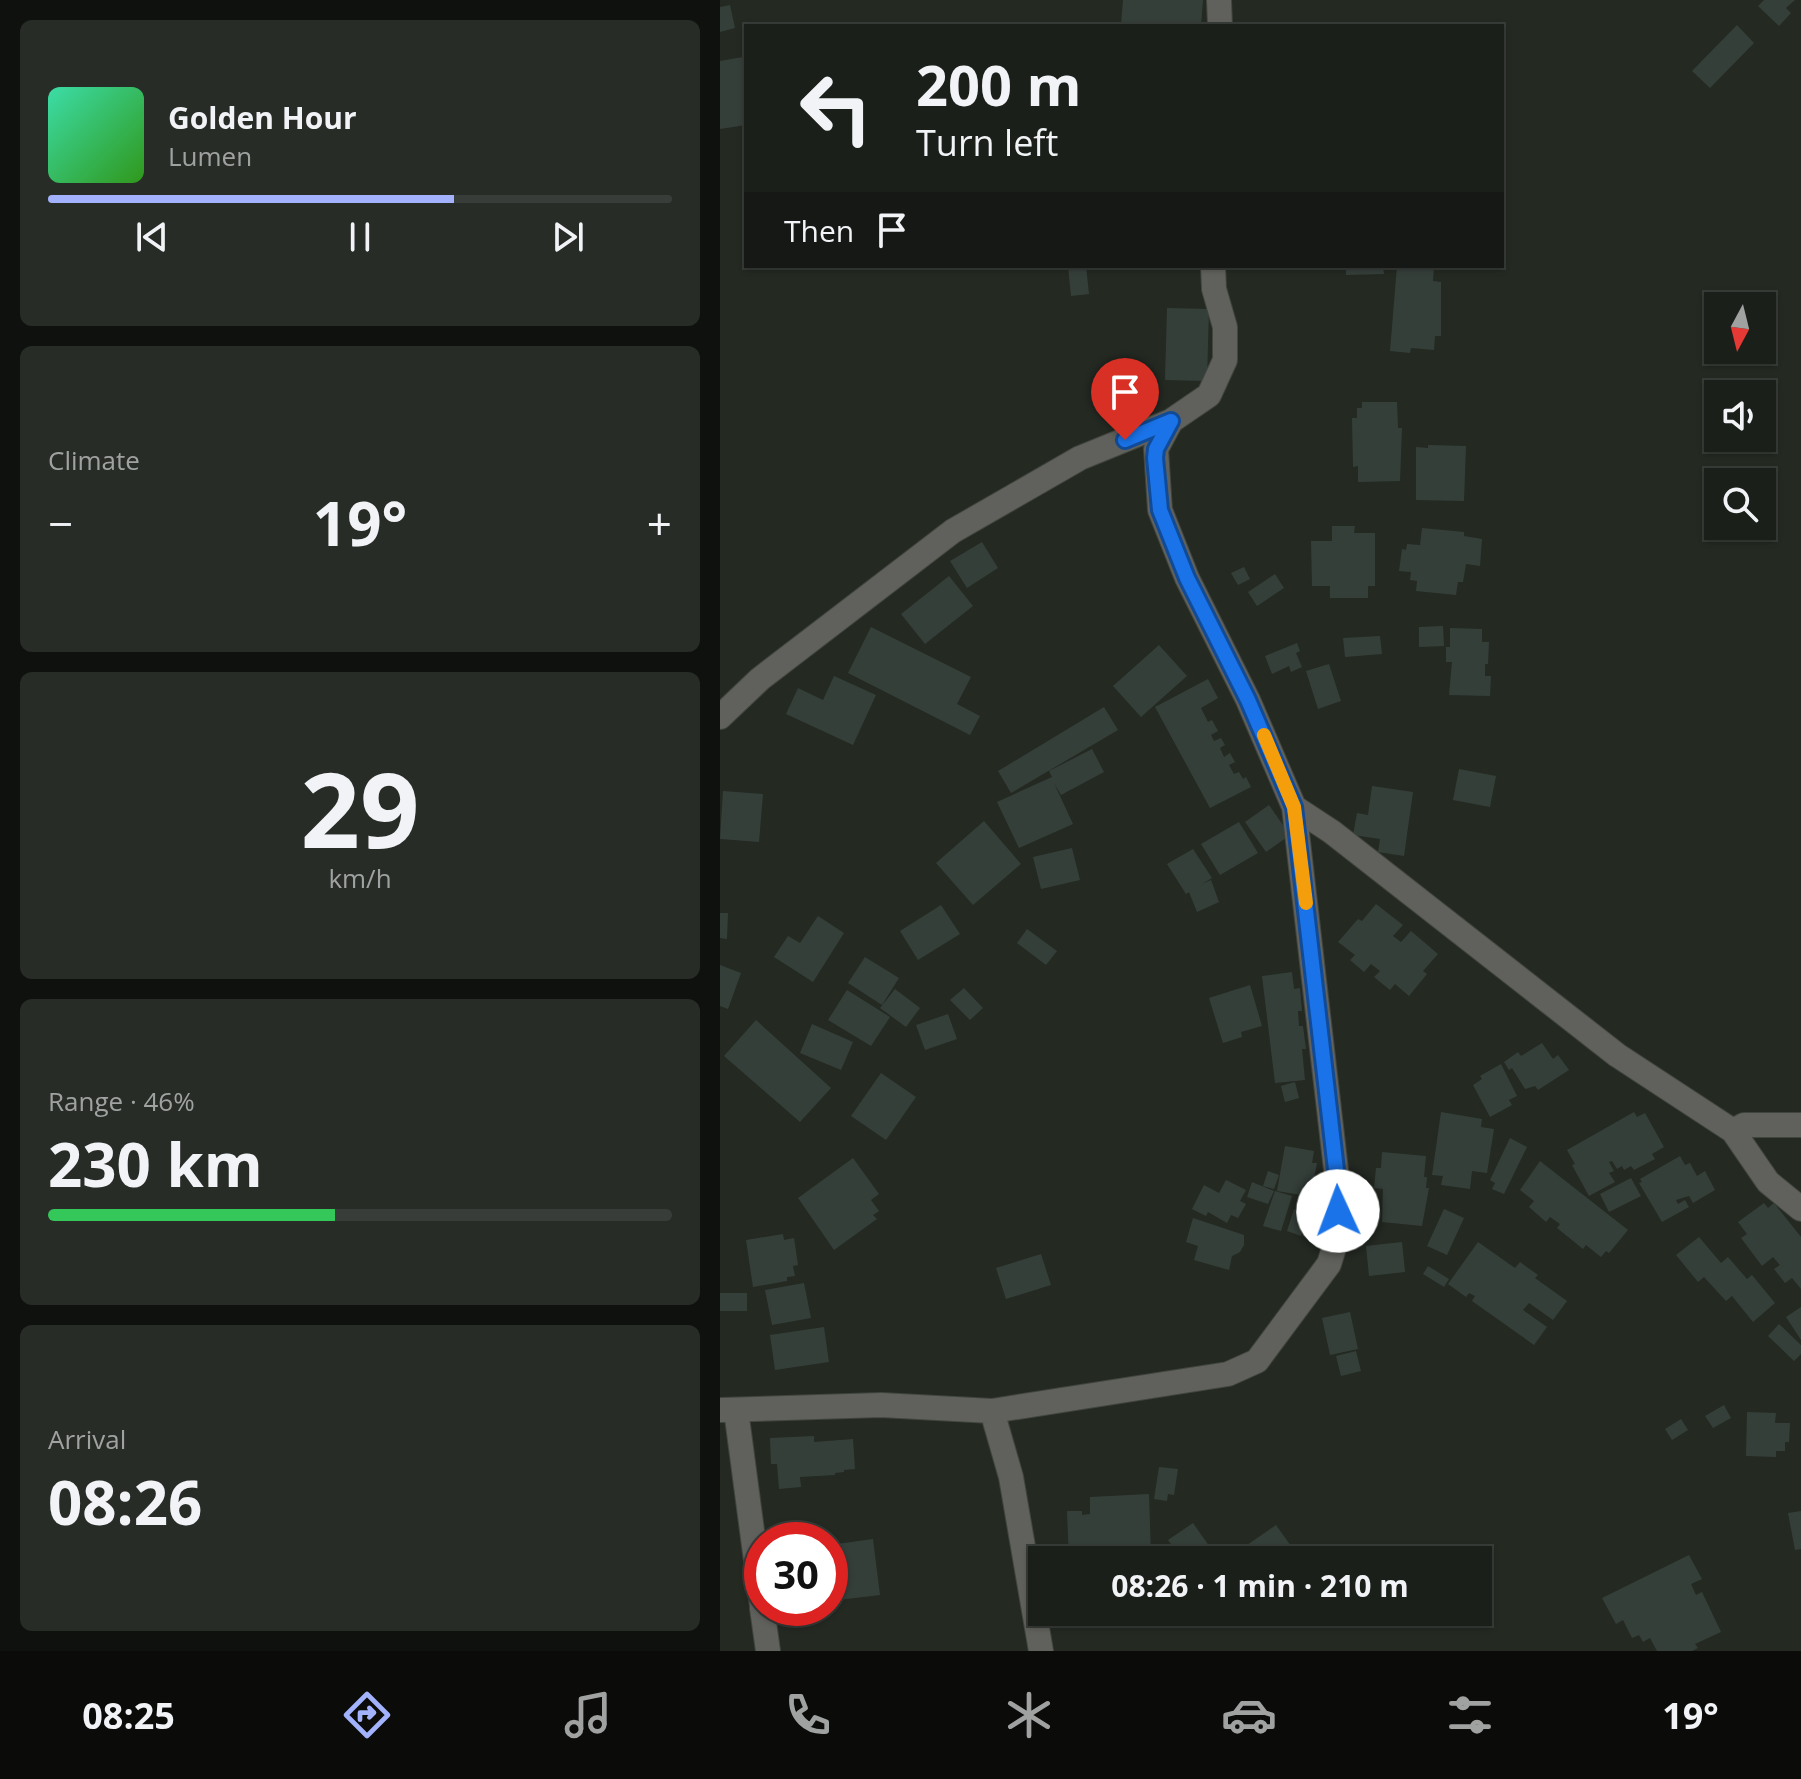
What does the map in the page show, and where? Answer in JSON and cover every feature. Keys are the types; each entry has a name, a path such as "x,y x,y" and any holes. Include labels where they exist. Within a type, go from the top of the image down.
{"street":[{"path":"1219,0 1220,24"},
{"path":"720,717 760,679 953,531 1080,458 1171,421 1209,395 1225,360 1225,327 1214,289 1213,268"},
{"path":"747,1522 728,1410 881,1405 992,1411 1228,1374 1257,1361 1329,1264 1338,1235 1338,1187 1294,807 1248,700 1187,578 1160,510 1156,449 1171,421"},
{"path":"1294,807 1332,832 1617,1055 1733,1131 1768,1182 1801,1209"},
{"path":"1733,1131 1744,1125 1801,1125"},
{"path":"992,1411 1011,1477 1041,1651"},
{"path":"765,1626 768,1651"}],"building":[{"path":"1123,0 1203,0 1201,24 1121,24"},
{"path":"1764,0 1795,0 1786,8 1791,13 1779,26 1758,6"},
{"path":"730,5 735,28 720,32 720,7"},
{"path":"1737,25 1754,43 1710,88 1692,71"},
{"path":"743,57 744,125 720,129 720,61"},
{"path":"1068,268 1086,268 1089,294 1071,296"},
{"path":"1346,268 1383,268 1384,274 1346,275"},
{"path":"1397,268 1434,268 1433,281 1441,282 1441,336 1435,336 1434,350 1411,348 1410,353 1390,351"},
{"path":"1167,308 1209,309 1207,381 1165,380"},
{"path":"1362,402 1397,402 1398,428 1402,428 1400,481 1358,482 1358,466 1353,467 1352,418 1357,418 1357,408 1362,408"},
{"path":"1428,445 1466,446 1464,501 1416,500 1416,447 1428,448"},
{"path":"1332,526 1355,526 1354,533 1375,533 1375,586 1368,586 1368,598 1330,598 1330,586 1312,586 1311,541 1332,541"},
{"path":"1422,528 1464,532 1464,536 1482,539 1480,566 1466,564 1463,582 1458,582 1456,595 1416,591 1417,581 1410,580 1411,572 1399,571 1402,549 1406,550 1407,544 1420,545"},
{"path":"982,542 998,568 967,588 950,561"},
{"path":"1244,567 1250,579 1238,585 1231,573"},
{"path":"1275,574 1284,588 1257,606 1248,592"},
{"path":"949,576 973,606 925,644 901,614"},
{"path":"1443,626 1444,646 1419,647 1419,627"},
{"path":"871,627 971,677 957,704 980,716 970,735 848,673"},
{"path":"1450,628 1482,629 1482,642 1489,642 1485,676 1491,676 1490,696 1449,695 1452,662 1446,662 1446,647 1450,647"},
{"path":"1380,636 1382,654 1345,657 1343,638"},
{"path":"1297,643 1300,651 1296,653 1302,667 1291,672 1289,666 1272,674 1265,656"},
{"path":"1159,645 1187,676 1141,717 1113,686"},
{"path":"1329,664 1341,701 1318,709 1306,671"},
{"path":"834,676 876,695 853,745 786,714 798,688 823,700"},
{"path":"1208,679 1218,698 1201,708 1208,722 1212,720 1218,731 1211,735 1214,741 1221,738 1225,745 1220,748 1224,757 1230,753 1235,762 1229,765 1234,774 1239,772 1243,779 1246,777 1251,787 1210,808 1155,707"},
{"path":"1104,707 1118,730 1011,793 998,771"},
{"path":"1092,749 1104,772 1061,795 1054,783 1073,824 1019,848 997,802 1052,777 1049,771"},
{"path":"1459,769 1496,776 1490,807 1453,800"},
{"path":"1372,786 1413,792 1404,856 1378,852 1380,839 1353,835 1357,813 1368,815"},
{"path":"723,791 763,794 759,842 720,839"},
{"path":"1269,805 1290,835 1266,852 1245,822"},
{"path":"984,821 1021,864 973,905 936,863"},
{"path":"1239,822 1258,853 1220,875 1201,844"},
{"path":"1072,848 1080,880 1041,889 1033,857"},
{"path":"1193,849 1212,878 1202,884 1211,880 1219,902 1197,912 1189,892 1186,894 1167,864"},
{"path":"1376,904 1403,925 1393,936 1401,942 1411,931 1438,954 1423,971 1427,974 1409,996 1395,984 1390,990 1374,977 1380,971 1371,964 1364,972 1350,960 1355,955 1338,942"},
{"path":"941,905 960,934 918,960 900,931"},
{"path":"720,913 728,913 727,939 720,938"},
{"path":"818,916 844,933 813,982 774,957 788,936 800,943"},
{"path":"1027,929 1057,951 1046,965 1017,943"},
{"path":"865,957 899,978 882,1005 848,983"},
{"path":"720,965 741,973 728,1009 720,1006"},
{"path":"1292,972 1294,989 1300,988 1302,1011 1298,1011 1306,1049 1302,1049 1305,1080 1275,1083 1262,976"},
{"path":"1250,985 1262,1026 1241,1032 1242,1037 1223,1043 1209,998"},
{"path":"964,988 983,1008 970,1020 950,1000"},
{"path":"895,989 920,1008 906,1027 880,1008"},
{"path":"847,990 890,1017 871,1046 828,1020"},
{"path":"948,1014 957,1039 925,1050 916,1025"},
{"path":"756,1020 831,1088 800,1122 724,1056"},
{"path":"812,1024 853,1042 841,1070 800,1053"},
{"path":"1542,1043 1553,1059 1558,1055 1569,1070 1538,1090 1535,1086 1525,1089 1512,1068 1509,1070 1504,1062 1518,1052 1521,1056"},
{"path":"1501,1064 1517,1096 1509,1100 1512,1105 1490,1117 1473,1085 1482,1079 1480,1076"},
{"path":"881,1073 916,1097 886,1140 851,1116"},
{"path":"1295,1082 1299,1098 1285,1102 1281,1086"},
{"path":"1441,1112 1482,1119 1481,1127 1494,1129 1487,1173 1472,1171 1470,1189 1441,1185 1443,1176 1432,1175"},
{"path":"1634,1112 1637,1117 1645,1113 1664,1147 1652,1154 1655,1159 1634,1170 1631,1166 1624,1170 1622,1166 1617,1169 1612,1161 1609,1162 1614,1171 1609,1173 1615,1182 1589,1196 1567,1150"},
{"path":"1510,1138 1527,1147 1504,1194 1492,1189 1495,1183 1490,1180"},
{"path":"1285,1146 1314,1151 1312,1163 1317,1163 1307,1196 1277,1191"},
{"path":"1382,1152 1426,1156 1424,1177 1427,1177 1426,1188 1429,1188 1422,1226 1382,1222 1383,1189 1374,1188 1376,1168 1381,1168"},
{"path":"1680,1156 1685,1165 1690,1163 1697,1176 1705,1171 1715,1190 1693,1203 1689,1196 1676,1200 1678,1204 1685,1200 1689,1207 1662,1222 1639,1183 1642,1182 1640,1179"},
{"path":"853,1158 879,1194 871,1200 879,1211 873,1215 877,1219 834,1250 798,1198"},
{"path":"1540,1161 1628,1230 1609,1253 1606,1251 1601,1257 1586,1245 1583,1249 1557,1228 1560,1224 1550,1217 1546,1222 1529,1207 1534,1201 1520,1190"},
{"path":"1268,1171 1279,1175 1274,1189 1263,1186"},
{"path":"1631,1178 1641,1196 1609,1212 1600,1194"},
{"path":"1226,1180 1246,1190 1240,1201 1246,1204 1238,1218 1231,1215 1227,1223 1208,1212 1206,1216 1192,1209 1204,1185 1219,1193"},
{"path":"1252,1182 1274,1191 1268,1204 1247,1197"},
{"path":"1275,1191 1292,1196 1281,1231 1263,1226"},
{"path":"1764,1203 1768,1208 1774,1203 1801,1237 1801,1289 1792,1278 1785,1283 1774,1269 1780,1265 1773,1257 1762,1266 1741,1238 1747,1234 1738,1222"},
{"path":"1294,1209 1309,1214 1301,1236 1287,1231"},
{"path":"1444,1209 1464,1218 1447,1255 1427,1246"},
{"path":"1193,1218 1244,1235 1244,1245 1240,1252 1232,1256 1229,1270 1194,1260 1198,1246 1186,1242"},
{"path":"1317,1220 1324,1222 1322,1226 1326,1227 1323,1239 1303,1236 1307,1222 1316,1224"},
{"path":"783,1234 784,1240 794,1238 798,1265 793,1266 795,1276 787,1277 787,1281 753,1287 746,1240"},
{"path":"1699,1237 1721,1263 1728,1257 1747,1279 1752,1275 1775,1303 1753,1322 1732,1296 1726,1301 1704,1277 1698,1282 1676,1255"},
{"path":"1402,1242 1405,1272 1369,1276 1366,1246"},
{"path":"1478,1242 1515,1268 1520,1262 1538,1275 1535,1278 1567,1301 1553,1320 1529,1303 1523,1310 1547,1327 1534,1345 1472,1301 1475,1296 1469,1293 1466,1297 1448,1284"},
{"path":"1041,1254 1051,1285 1006,1299 996,1268"},
{"path":"1428,1266 1449,1279 1444,1287 1423,1274"},
{"path":"804,1283 811,1318 772,1325 765,1290"},
{"path":"720,1293 747,1293 747,1311 720,1311"},
{"path":"1801,1307 1801,1340 1786,1317"},
{"path":"1350,1312 1358,1349 1330,1355 1322,1318"},
{"path":"1779,1324 1801,1345 1801,1354 1794,1361 1768,1336"},
{"path":"824,1327 829,1362 775,1370 770,1335"},
{"path":"1356,1351 1361,1371 1341,1376 1336,1356"},
{"path":"1724,1405 1731,1418 1713,1428 1705,1416"},
{"path":"1747,1412 1776,1413 1775,1423 1790,1423 1785,1451 1776,1451 1776,1457 1746,1456"},
{"path":"1681,1419 1688,1430 1672,1440 1665,1429"},
{"path":"814,1436 814,1442 853,1439 855,1469 835,1475 800,1477 801,1487 779,1489 777,1464 771,1464 770,1438"},
{"path":"1159,1467 1178,1469 1174,1495 1168,1494 1167,1501 1154,1499"},
{"path":"1149,1494 1151,1546 1068,1546 1067,1511 1090,1514 1090,1497"},
{"path":"1801,1511 1801,1549 1795,1550 1788,1513"},
{"path":"1193,1523 1209,1546 1172,1546 1168,1540"},
{"path":"1276,1525 1291,1546 1248,1546"},
{"path":"873,1539 880,1595 848,1599 848,1542"},
{"path":"1689,1555 1702,1579 1691,1584 1696,1595 1702,1592 1721,1632 1695,1644 1698,1648 1692,1651 1657,1651 1650,1638 1643,1642 1639,1635 1632,1638 1623,1620 1616,1624 1602,1598"}],"slow traffic":[{"path":"1264,735 1294,807 1306,903"}],"route":[{"path":"1125,440 1171,421 1156,449 1160,510 1187,578 1248,700 1294,807 1338,1187 1338,1211"}]}
